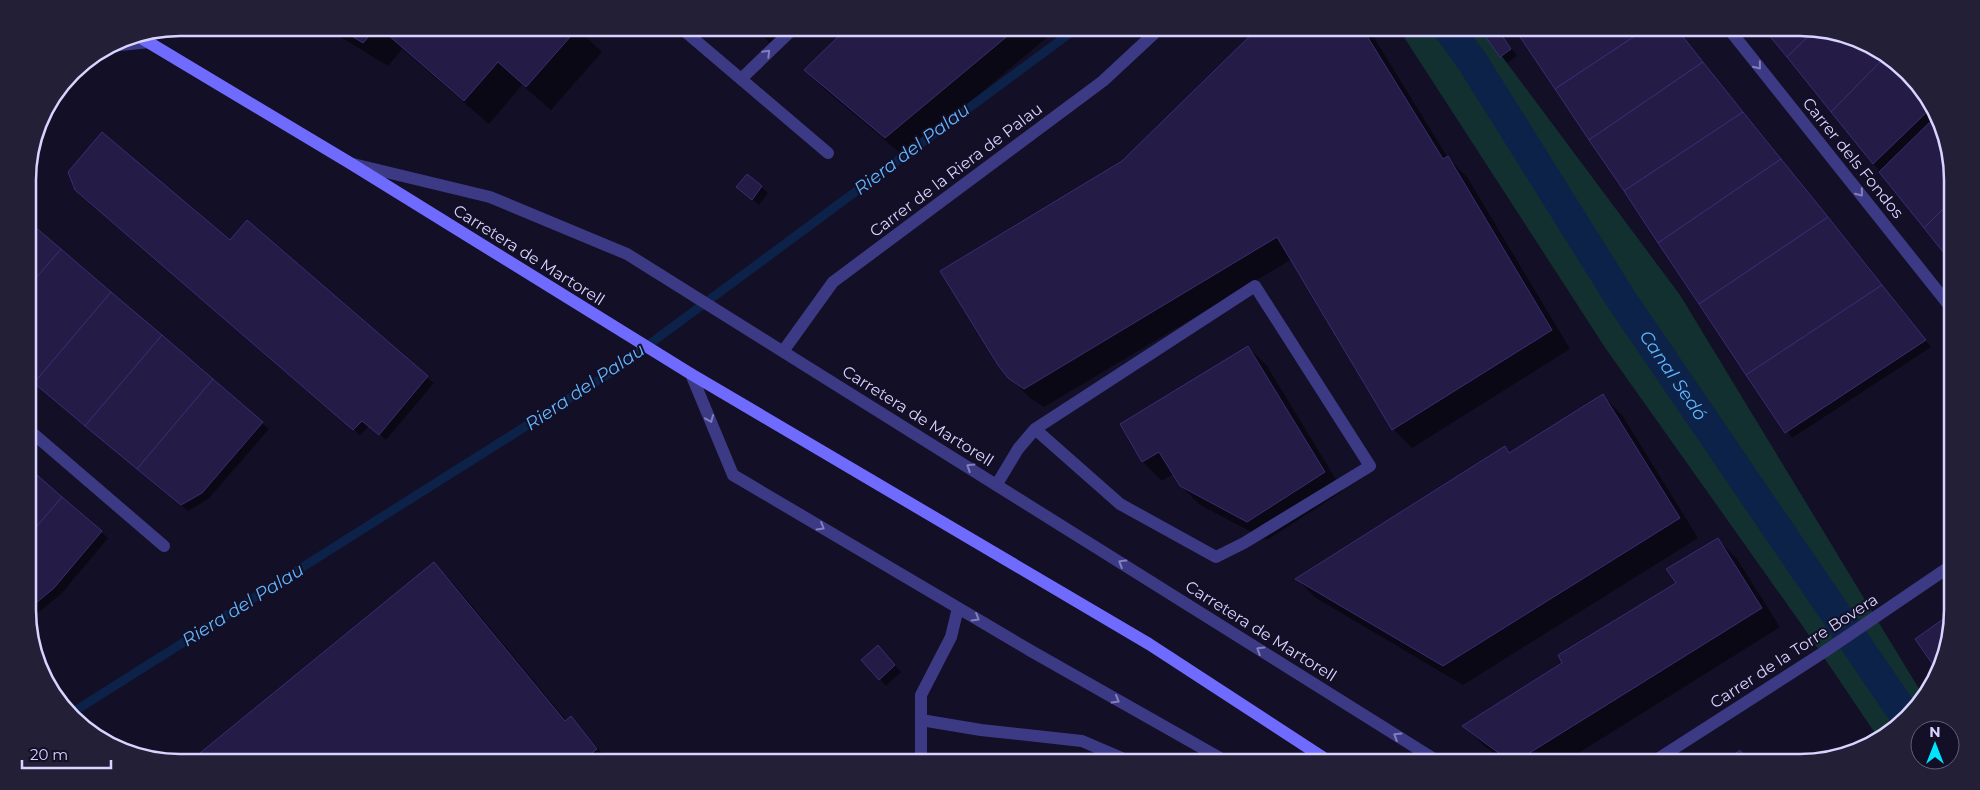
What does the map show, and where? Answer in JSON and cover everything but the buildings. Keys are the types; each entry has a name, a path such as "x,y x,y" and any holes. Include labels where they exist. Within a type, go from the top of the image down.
{"main road":[{"name":"Carretera de Martorell","path":"145,40 350,163 691,374 1149,644 1317,753"}],"street":[{"name":"Carrer de la Riera de Palau","path":"784,350 833,282 1103,81 1151,36"},
{"name":"Carrer dels Fondos","path":"1734,36 1944,298"},
{"path":"691,37 828,153"},
{"path":"741,78 785,37"},
{"name":"Carretera de Martorell","path":"350,163 490,197 628,254 1425,753"},
{"path":"997,484 1018,449 1035,429 1255,286 1370,466 1244,543 1216,557 1120,504 1035,429"},
{"path":"691,374 733,475 958,608 1212,753"},
{"path":"36,436 164,546"},
{"name":"Carrer de la Torre Bovera","path":"1667,753 1824,652 1944,570"},
{"path":"921,754 921,695 951,638 958,608"},
{"path":"921,720 981,730 1082,741 1111,753"}],"green space":[{"path":"1403,36 1487,36 1680,295 1920,690 1902,712 1888,724 1875,733 1804,628 1606,349"}],"waterway":[{"name":"Riera del Palau","path":"77,710 613,371 1066,36"},
{"name":"Canal Sedó","path":"1454,36 1472,61 1621,299 1902,712"}]}
